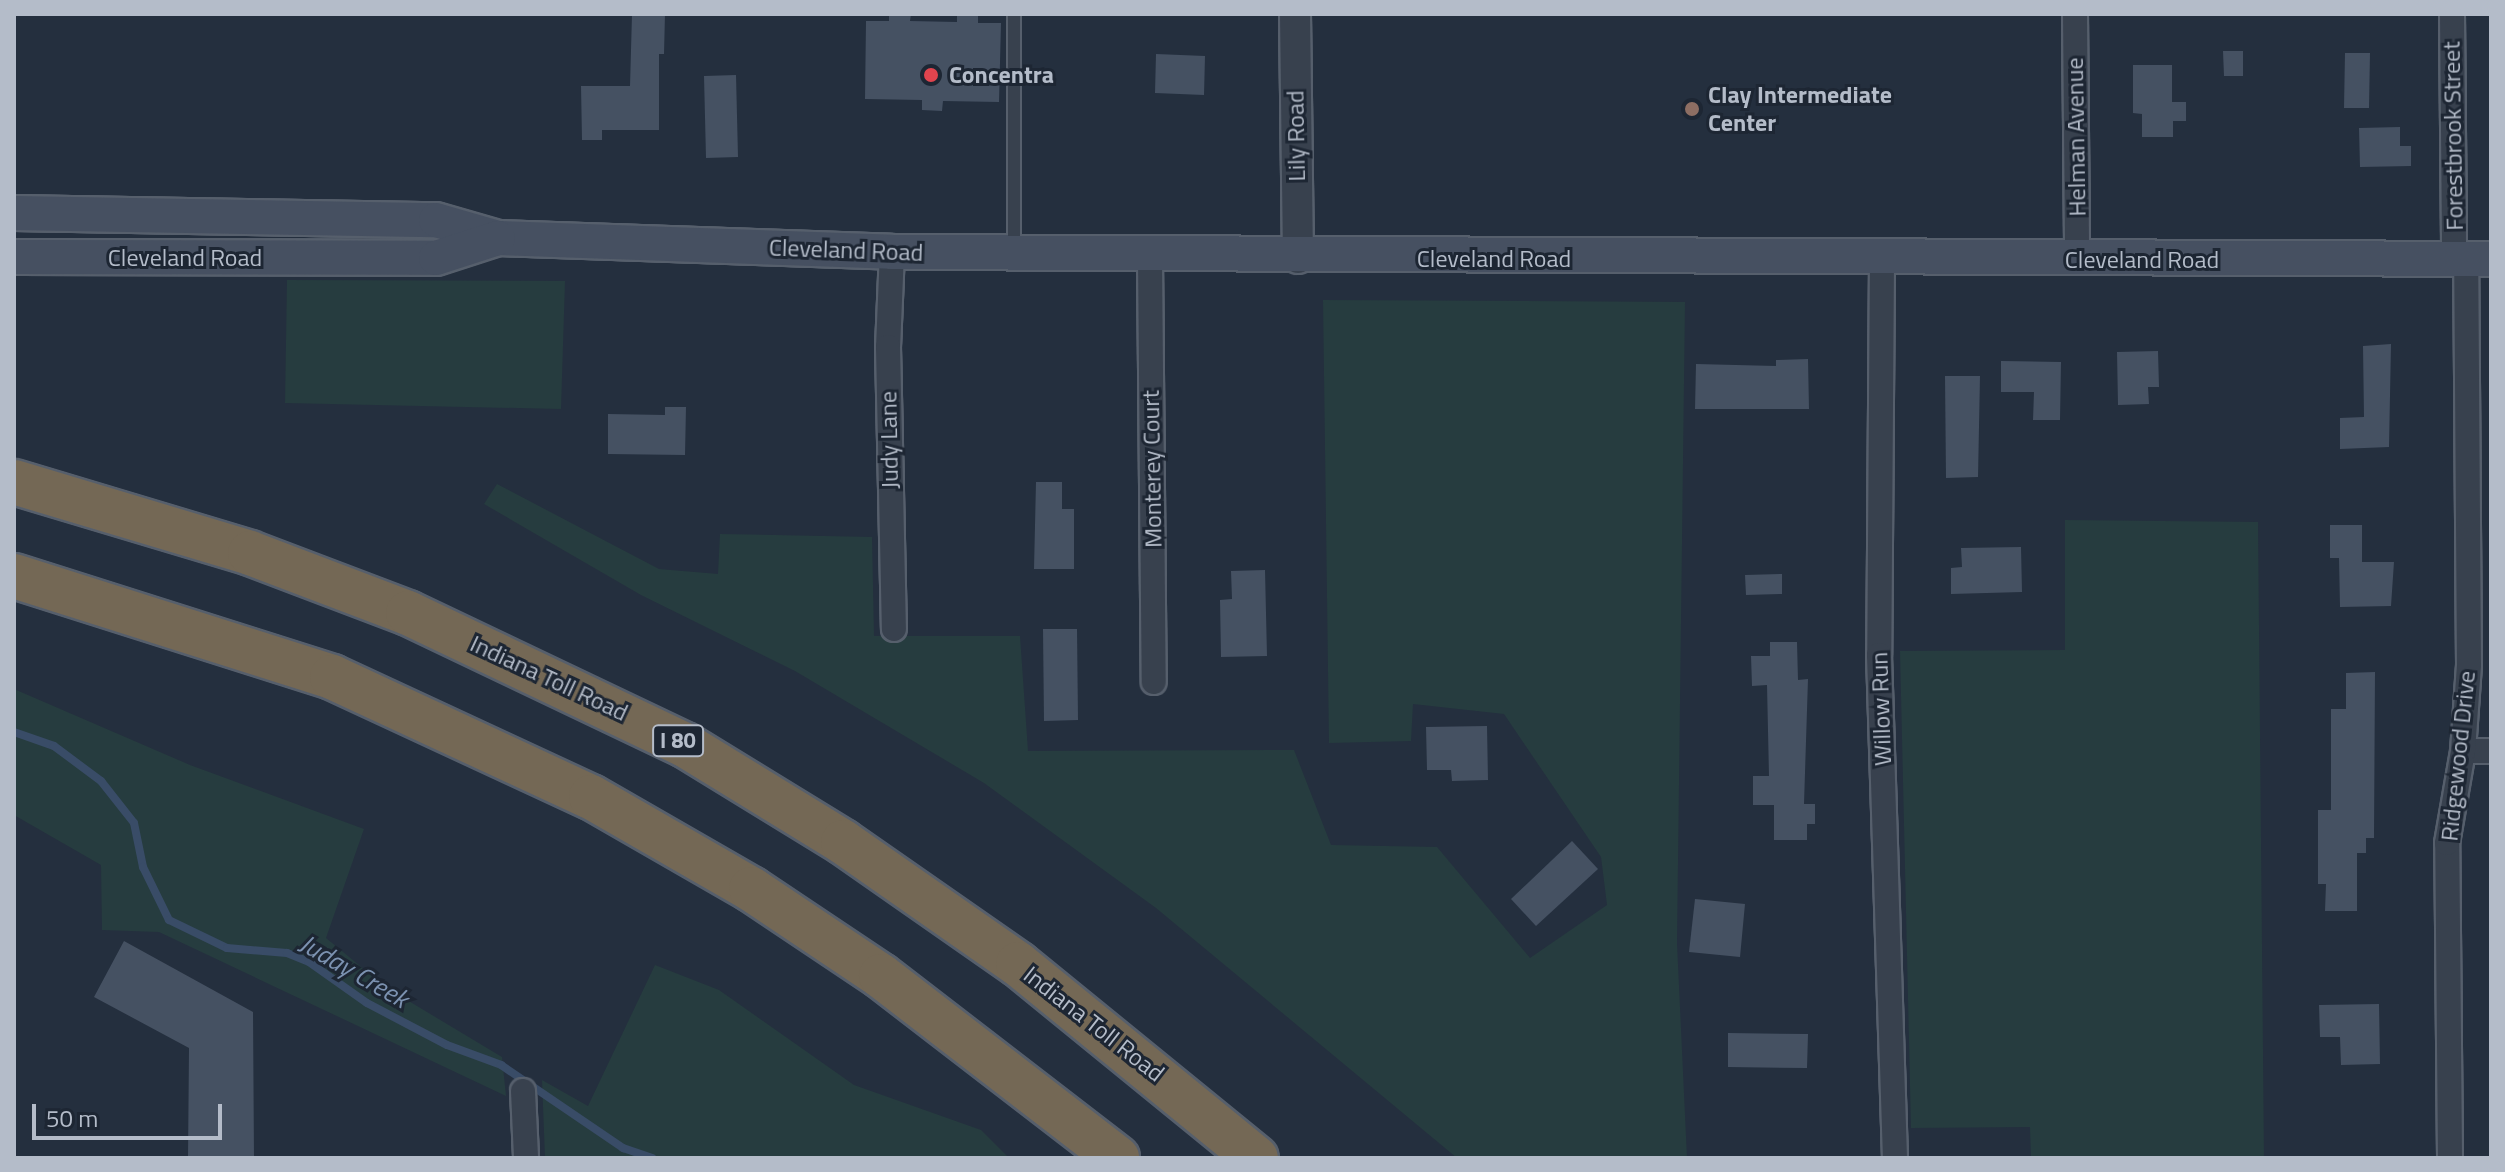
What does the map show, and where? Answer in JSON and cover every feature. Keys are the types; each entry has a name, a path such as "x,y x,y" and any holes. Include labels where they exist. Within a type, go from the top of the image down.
{"highway":[{"name":"Indiana Toll Road","path":"14,482 250,553 408,613 685,745 843,842 1018,964 1256,1158"},
{"path":"14,576 332,677 591,797 751,889 881,976 1117,1158"}],"main road":[{"name":"Cleveland Road","path":"14,213 436,220 498,238 892,252 1150,257 2077,261 2470,259"},
{"name":"Cleveland Road","path":"14,257 436,258 498,238"}],"street":[{"name":"Lily Road","path":"1295,14 1298,258"},
{"name":"Helman Avenue","path":"2075,14 2077,261"},
{"name":"Forestbrook Street","path":"2452,14 2470,259"},
{"name":"Judy Lane","path":"892,252 889,408 894,629"},
{"name":"Monterey Court","path":"1150,257 1154,682"},
{"name":"Ridgewood Drive","path":"2450,1158 2447,843 2463,751 2469,665 2470,259"},
{"name":"Willow Run","path":"1882,260 1879,655 1895,1158"},
{"path":"2463,751 2491,751"},
{"path":"523,1091 526,1158"}],"lane":[{"path":"1014,14 1014,254"}],"green space":[{"path":"287,280 565,281 561,409 285,403"},
{"path":"1323,300 1685,302 1677,943 1687,1158 1457,1158 1156,908 984,783 795,671 641,595 484,504 497,484 659,569 718,574 720,534 872,537 874,636 1020,636 1028,751 1294,750 1331,845 1437,847 1530,958 1607,905 1601,857 1504,714 1413,704 1411,741 1329,743"},
{"path":"2065,520 2258,522 2264,1158 2031,1158 2030,1127 1911,1128 1900,651 2065,650"},
{"path":"14,689 190,765 364,829 326,938 387,988 502,1057 506,1096 159,932 102,930 101,865 14,815"},
{"path":"655,965 719,990 854,1085 981,1130 1009,1158 545,1158 542,1080 588,1106"}],"building":[{"path":"632,14 665,14 664,54 659,54 659,130 602,130 602,140 582,140 581,86 630,86"},
{"path":"889,14 911,14 910,21 957,22 957,15 978,15 978,23 1001,23 999,102 943,101 942,111 922,110 922,100 865,99 866,21 889,21"},
{"path":"2223,51 2243,51 2243,76 2224,76"},
{"path":"2345,53 2370,53 2369,108 2344,108"},
{"path":"1156,54 1205,56 1204,95 1155,93"},
{"path":"2133,65 2172,65 2172,102 2186,102 2186,121 2173,121 2173,137 2142,137 2142,114 2133,113"},
{"path":"736,75 738,157 706,158 704,76"},
{"path":"2400,127 2400,146 2411,146 2411,166 2360,167 2359,128"},
{"path":"2391,344 2389,447 2340,449 2340,418 2364,417 2363,346"},
{"path":"2158,351 2159,387 2148,387 2149,404 2118,405 2117,352"},
{"path":"1808,359 1809,409 1695,409 1696,364 1776,366 1776,360"},
{"path":"2001,361 2061,362 2060,420 2033,420 2034,392 2001,392"},
{"path":"1945,376 1980,376 1978,477 1946,478"},
{"path":"665,407 686,407 685,455 608,454 608,414 665,415"},
{"path":"1036,482 1062,482 1062,509 1074,509 1074,569 1034,569"},
{"path":"2330,525 2362,525 2362,562 2394,562 2391,606 2340,607 2339,558 2330,558"},
{"path":"2021,547 2022,592 1951,594 1951,568 1962,567 1961,548"},
{"path":"1265,570 1267,656 1221,657 1220,600 1232,599 1231,571"},
{"path":"1782,574 1782,594 1746,595 1745,575"},
{"path":"1043,629 1077,629 1078,720 1044,721"},
{"path":"1770,642 1797,642 1798,680 1808,679 1804,804 1815,804 1815,824 1807,824 1807,840 1774,840 1774,805 1753,805 1753,776 1769,776 1767,685 1752,686 1751,656 1770,656"},
{"path":"2375,672 2374,838 2366,838 2366,853 2357,853 2357,911 2325,911 2326,884 2318,884 2318,810 2331,810 2331,709 2346,709 2346,673"},
{"path":"1487,726 1488,780 1452,781 1451,770 1427,770 1426,727"},
{"path":"1572,841 1598,869 1536,926 1511,899"},
{"path":"1695,899 1745,904 1740,957 1689,952"},
{"path":"124,941 253,1012 254,1158 188,1158 189,1048 94,997"},
{"path":"2379,1004 2380,1064 2341,1065 2340,1037 2320,1037 2319,1005"},
{"path":"1728,1033 1808,1034 1807,1068 1728,1067"}],"waterway":[{"name":"Juday Creek","path":"14,732 54,746 101,781 134,823 143,867 169,920 227,948 287,953 309,962 367,1003 447,1045 501,1065 623,1148 652,1158"}],"place":[{"name":"Concentra","path":"931,75"},
{"name":"Clay Intermediate Center","path":"1692,109"}]}
